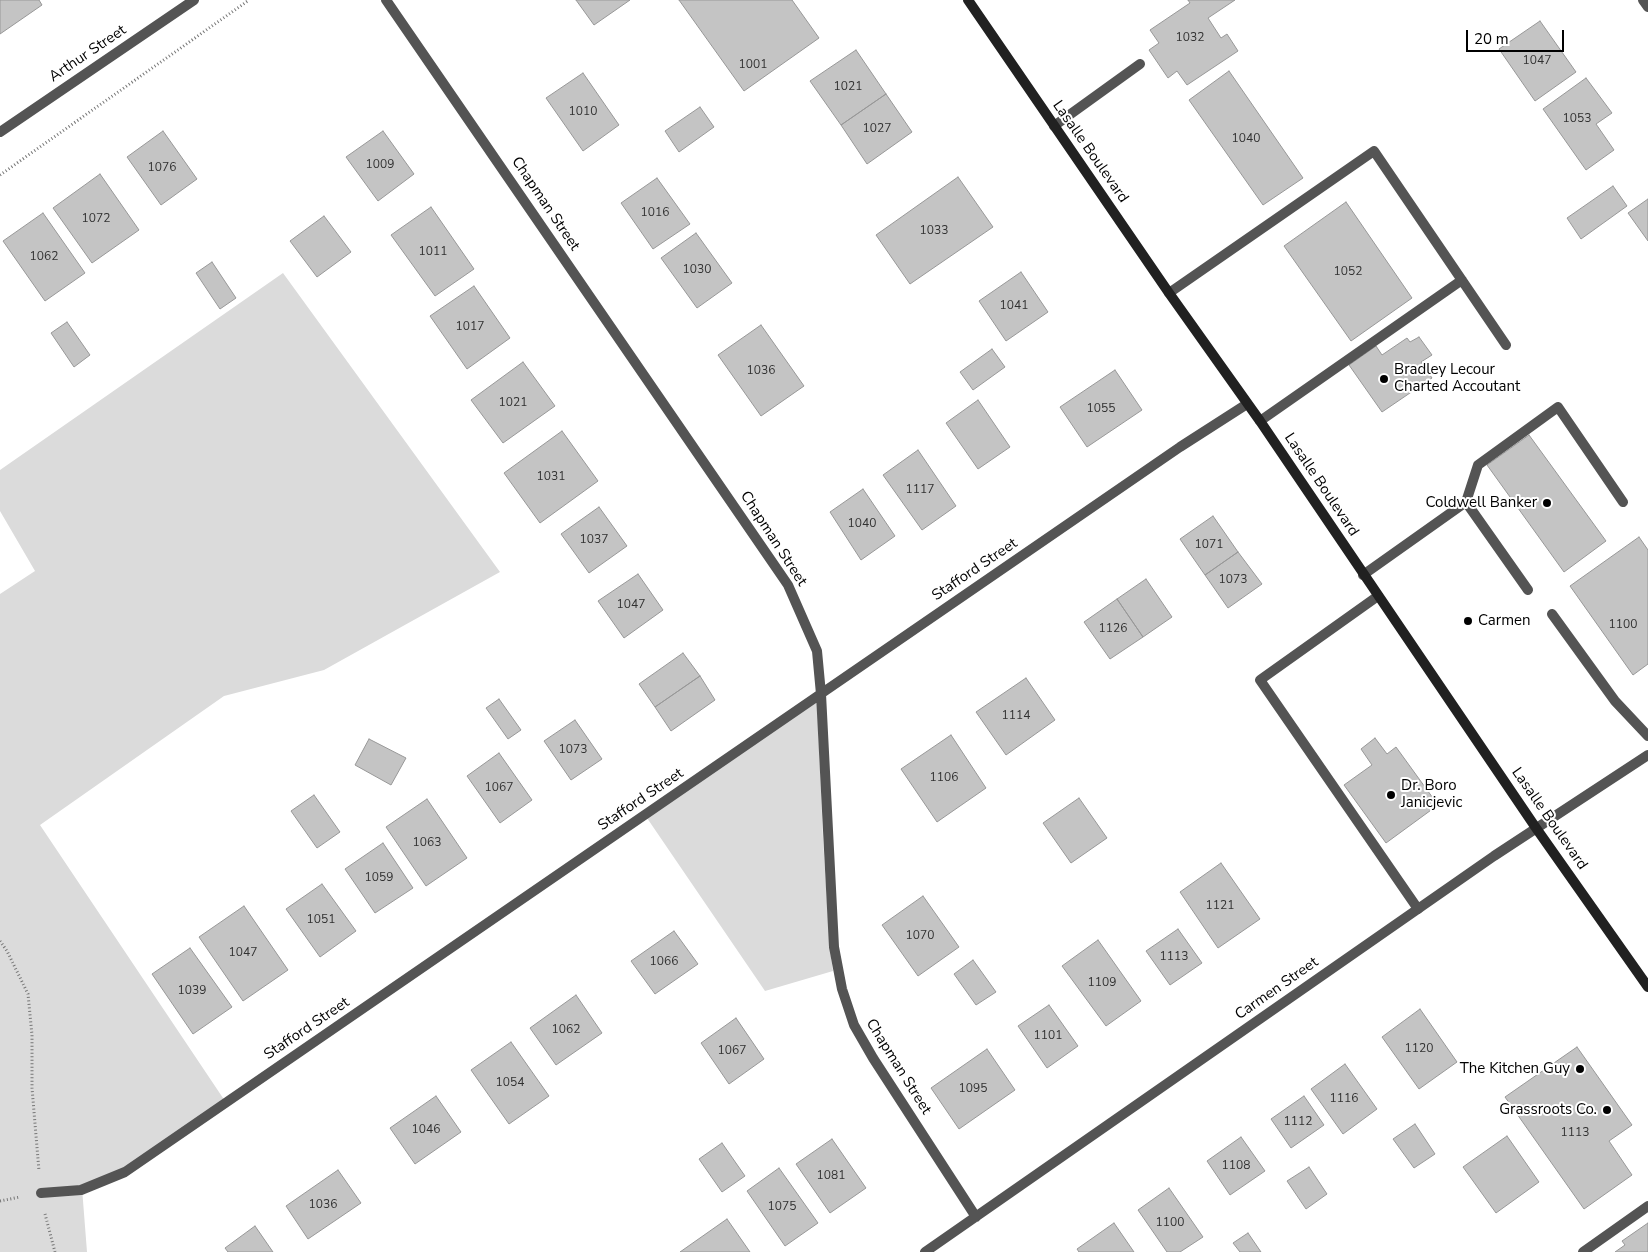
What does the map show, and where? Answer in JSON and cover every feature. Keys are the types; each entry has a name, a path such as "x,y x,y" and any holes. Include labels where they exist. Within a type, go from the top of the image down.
{"main road":[{"name":"Lasalle Boulevard","path":"972,1 1054,126 1260,422 1536,828 1648,987"}],"street":[{"name":"Arthur Street","path":"0,132 194,0"},
{"name":"Chapman Street","path":"386,0 788,585 818,650 834,948 842,989 854,1025 873,1058 976,1216"},
{"path":"1643,0 1648,7"},
{"path":"1054,126 1140,64"},
{"path":"1169,293 1374,151 1506,344"},
{"path":"1260,422 1462,280"},
{"name":"Stafford Street","path":"41,1193 82,1190 125,1172 1180,448 1247,404"},
{"path":"1363,575 1466,502 1478,464 1558,406 1623,502"},
{"path":"1466,502 1528,590"},
{"path":"1378,596 1260,680 1418,909"},
{"path":"1552,614 1615,701 1648,736"},
{"name":"Carmen Street","path":"926,1252 1418,909 1536,828 1648,755"},
{"path":"1583,1252 1648,1206"}],"path":[{"path":"0,175 249,0"},
{"path":"0,941 28,994 32,1035 32,1088 41,1193 55,1252"}],"shaded area":[{"path":"283,273 500,572 324,670 224,696 40,825 225,1101 125,1170 82,1188 87,1252 0,1252 0,594 35,571 0,511 0,470"},
{"path":"817,700 823,839 833,971 765,991 647,818"}],"building":[{"path":"0,0 39,0 42,5 0,34"},
{"path":"576,0 630,0 594,25"},
{"path":"679,0 792,0 819,38 744,91"},
{"path":"1188,0 1235,0 1208,18 1221,38 1227,34 1238,51 1187,85 1177,71 1168,78 1149,50 1159,43 1150,30 1190,3"},
{"path":"1540,21 1576,72 1535,101 1499,49"},
{"path":"856,50 886,94 841,125 810,81"},
{"path":"1229,71 1303,178 1263,205 1189,100"},
{"path":"583,73 619,125 583,151 546,98"},
{"path":"1586,78 1612,113 1596,124 1614,150 1586,170 1543,109"},
{"path":"886,94 912,132 867,164 841,125"},
{"path":"700,107 714,127 679,152 665,131"},
{"path":"163,131 197,179 161,205 127,157"},
{"path":"383,131 414,174 378,201 346,157"},
{"path":"100,174 139,230 92,263 53,208"},
{"path":"958,177 993,227 910,284 876,235"},
{"path":"657,178 690,224 653,249 621,203"},
{"path":"1613,186 1627,206 1581,239 1567,218"},
{"path":"1648,199 1648,241 1628,213"},
{"path":"1346,202 1412,298 1351,341 1284,246"},
{"path":"431,207 474,269 435,296 391,235"},
{"path":"43,213 85,273 45,301 3,241"},
{"path":"324,216 351,252 317,277 290,241"},
{"path":"696,233 732,283 697,308 661,258"},
{"path":"212,262 236,298 220,309 196,273"},
{"path":"1021,272 1048,312 1006,341 979,301"},
{"path":"474,286 510,338 467,369 430,316"},
{"path":"67,322 90,355 74,367 51,333"},
{"path":"761,325 804,386 761,416 718,355"},
{"path":"1419,337 1432,355 1421,362 1432,378 1382,412 1349,365 1376,346 1382,355 1407,338 1410,342"},
{"path":"992,349 1005,367 973,390 960,372"},
{"path":"523,362 555,406 503,443 471,400"},
{"path":"1115,370 1142,410 1087,447 1060,407"},
{"path":"978,400 1010,447 978,469 946,423"},
{"path":"562,431 598,481 540,523 504,473"},
{"name":"Coldwell Banker","path":"1529,435 1606,541 1564,572 1487,465"},
{"path":"918,450 956,506 922,530 883,475"},
{"path":"863,489 895,536 861,560 830,512"},
{"path":"599,507 627,546 589,573 561,534"},
{"path":"1213,516 1238,552 1205,575 1180,539"},
{"path":"1639,537 1648,550 1648,664 1633,675 1570,586"},
{"path":"1238,552 1262,584 1228,608 1205,575"},
{"path":"638,574 663,610 624,638 598,601"},
{"path":"1146,579 1172,617 1143,637 1117,599"},
{"path":"1117,599 1143,637 1110,659 1084,622"},
{"path":"683,653 700,676 655,707 639,684"},
{"path":"700,676 715,700 671,731 655,707"},
{"path":"1026,678 1055,720 1006,755 976,712"},
{"path":"499,699 521,730 508,739 486,708"},
{"path":"575,720 602,759 571,780 544,741"},
{"path":"951,735 986,788 937,822 901,769"},
{"name":"Dr. Boro Janicjevic","path":"1375,738 1387,754 1396,747 1438,805 1386,843 1344,785 1372,765 1361,749"},
{"path":"369,739 406,758 391,785 355,765"},
{"path":"499,753 532,800 500,823 467,776"},
{"path":"314,795 340,832 317,848 291,811"},
{"path":"1079,798 1107,838 1071,863 1043,823"},
{"path":"427,799 467,858 426,886 386,827"},
{"path":"383,843 413,888 375,913 345,869"},
{"path":"1221,863 1260,919 1218,948 1180,892"},
{"path":"322,884 356,931 320,957 286,909"},
{"path":"923,896 959,947 918,976 882,925"},
{"path":"244,906 288,970 243,1001 199,937"},
{"path":"1178,929 1202,963 1170,985 1146,951"},
{"path":"674,931 698,964 655,994 631,961"},
{"path":"1098,940 1141,1001 1106,1026 1062,966"},
{"path":"190,948 232,1007 193,1034 152,974"},
{"path":"973,960 996,992 976,1005 954,974"},
{"path":"576,995 602,1033 556,1065 530,1028"},
{"path":"1049,1005 1078,1046 1047,1068 1018,1026"},
{"path":"1420,1009 1457,1062 1419,1089 1382,1037"},
{"path":"736,1018 764,1059 729,1084 701,1043"},
{"path":"511,1042 549,1096 509,1124 471,1070"},
{"path":"1577,1047 1632,1125 1609,1141 1632,1175 1584,1209 1505,1097"},
{"path":"987,1049 1015,1090 959,1129 931,1088"},
{"path":"1345,1064 1377,1109 1343,1134 1311,1089"},
{"path":"436,1096 461,1132 415,1164 390,1128"},
{"path":"1304,1096 1324,1125 1291,1148 1271,1119"},
{"path":"1415,1124 1435,1154 1414,1168 1393,1139"},
{"path":"1507,1136 1539,1182 1496,1213 1463,1167"},
{"path":"1241,1137 1265,1171 1230,1195 1207,1161"},
{"path":"832,1139 866,1188 830,1213 796,1164"},
{"path":"722,1143 745,1176 722,1192 699,1159"},
{"path":"1309,1167 1327,1194 1306,1209 1287,1181"},
{"path":"779,1168 818,1223 785,1246 747,1191"},
{"path":"338,1170 361,1203 308,1239 286,1206"},
{"path":"1169,1188 1203,1237 1180,1252 1167,1252 1138,1210"},
{"path":"727,1219 750,1252 680,1252"},
{"path":"1114,1223 1134,1252 1079,1252 1077,1249"},
{"path":"1648,1223 1648,1252 1615,1252 1625,1245 1622,1241"},
{"path":"255,1226 273,1252 228,1252 225,1248"},
{"path":"1248,1233 1261,1252 1240,1252 1233,1243"}],"place":[{"name":"Bradley Lecour Charted Accoutant","path":"1384,379"},
{"name":"Coldwell Banker","path":"1547,503"},
{"name":"Carmen","path":"1468,621"},
{"name":"Dr. Boro Janicjevic","path":"1391,795"},
{"name":"The Kitchen Guy","path":"1580,1069"},
{"name":"Grassroots Co.","path":"1607,1110"}]}
